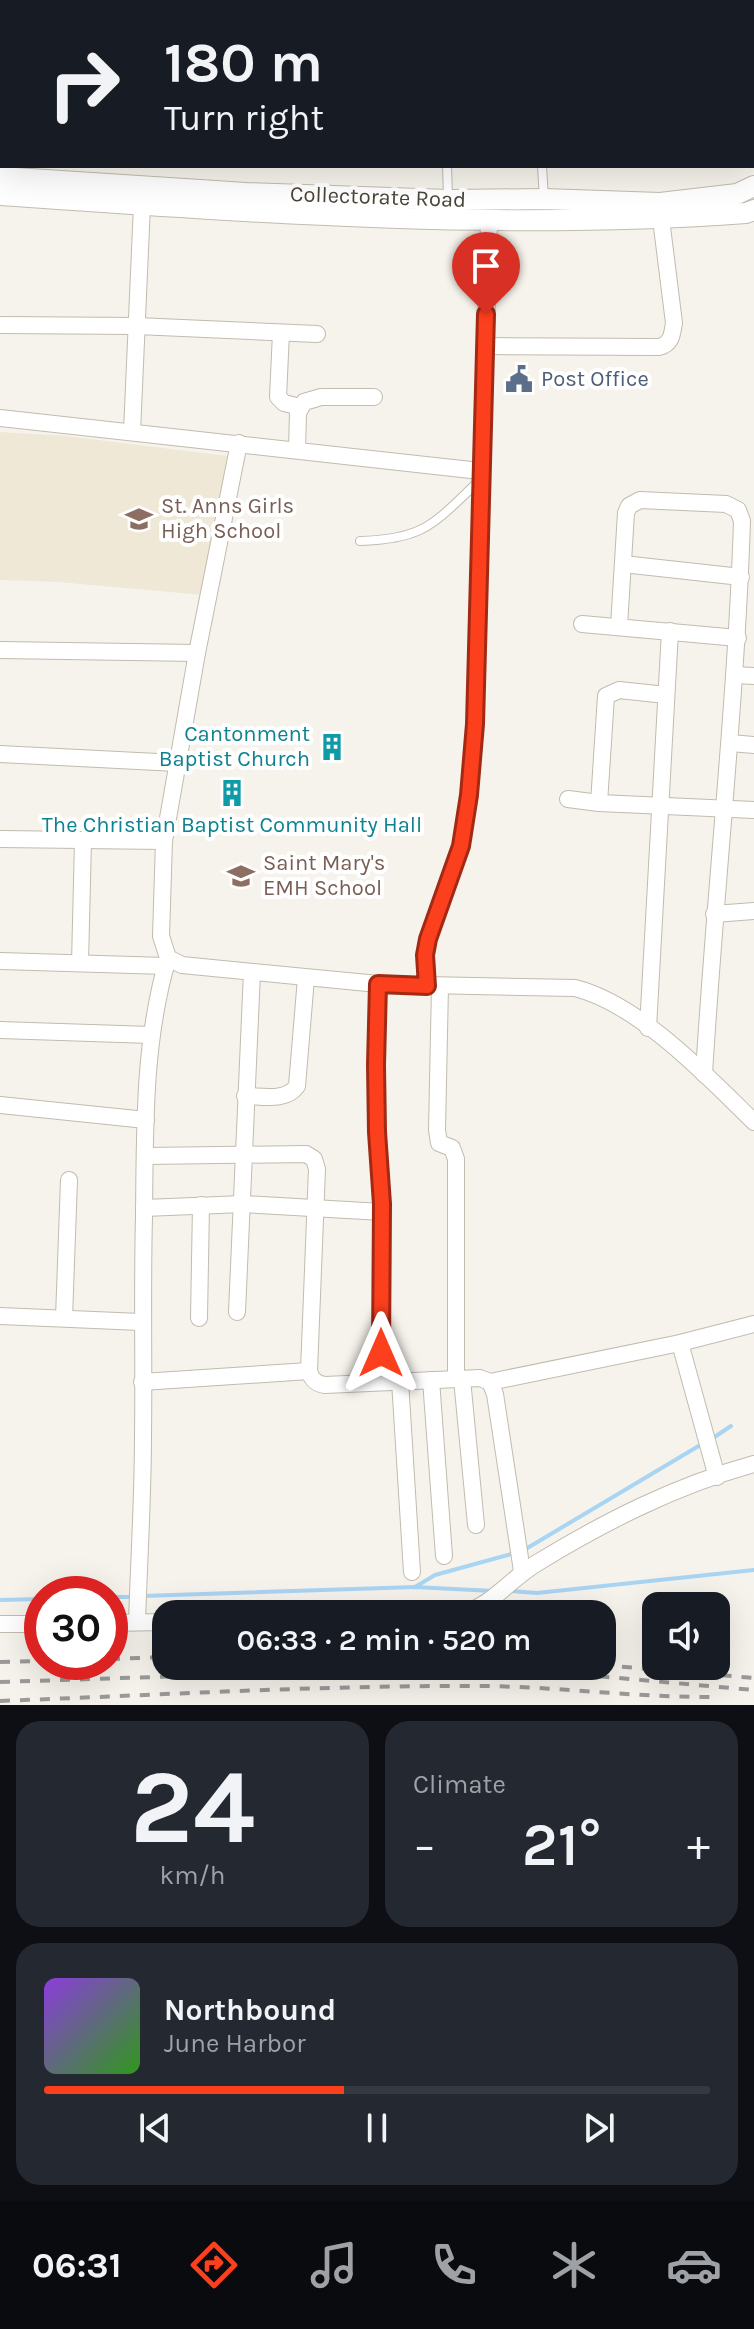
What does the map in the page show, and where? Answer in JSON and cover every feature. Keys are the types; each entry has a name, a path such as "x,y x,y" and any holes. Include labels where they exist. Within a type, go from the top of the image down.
{"street":[{"name":"Collectorate Road","path":"0,177 201,191 449,200 660,203 737,194 754,186"},
{"name":"Collectorate Road","path":"0,195 448,221 661,219 754,210"},
{"path":"132,432 142,205"},
{"path":"485,346 664,346 670,340 674,323 661,219"},
{"path":"476,1525 459,1379 456,1159 452,1148 439,1143 437,1130 433,986 425,955 461,846 469,795 475,724 489,221"},
{"path":"0,325 137,326 317,334"},
{"path":"281,333 278,397 284,403 300,407 321,397 374,397"},
{"path":"297,450 300,407"},
{"path":"0,418 48,429 132,432 164,442 239,443 480,476"},
{"path":"137,1614 143,1436 141,1322 146,1120 151,1035 158,991 167,962 161,936 164,841 239,443"},
{"path":"619,626 626,513 634,502 726,504 747,514 747,617 738,638 714,914 704,1074"},
{"path":"623,564 745,569"},
{"path":"582,624 738,638"},
{"path":"648,1028 670,631"},
{"path":"0,650 197,653"},
{"path":"735,675 754,676"},
{"path":"599,803 606,696 619,690 666,695"},
{"path":"730,743 754,745"},
{"path":"0,754 177,763"},
{"path":"568,799 754,810"},
{"path":"0,839 164,841"},
{"path":"80,963 83,840"},
{"path":"714,914 754,911"},
{"path":"0,961 167,962 378,984 575,988 597,993 626,1010 704,1074 754,1122"},
{"path":"237,1312 252,972"},
{"path":"245,1096 283,1096 290,1094 297,1086 306,978"},
{"path":"378,984 381,1381"},
{"path":"0,1030 151,1035"},
{"path":"0,1105 146,1120"},
{"path":"145,1156 244,1153 311,1156 317,1169 309,1371 320,1385 480,1378 490,1382 680,1343 754,1324"},
{"path":"64,1318 69,1180"},
{"path":"144,1208 243,1204 382,1212"},
{"path":"199,1318 201,1205"},
{"path":"0,1316 141,1322"},
{"path":"680,1343 717,1477"},
{"path":"142,1382 309,1371"},
{"path":"431,1380 444,1556"},
{"path":"400,1381 412,1572"},
{"path":"490,1382 495,1394 522,1566"},
{"path":"490,1600 522,1566 637,1506 754,1464"},
{"path":"128,1617 137,1614 152,1618"},
{"path":"0,1624 24,1624"}],"lane":[{"path":"447,168 448,221"},
{"path":"542,168 545,220"},
{"path":"360,541 393,540 423,530 480,476"}],"shaded area":[{"name":"St. Anns Girls High School","path":"0,432 66,436 227,456 203,595 0,580"}],"waterway":[{"path":"713,1438 731,1426"},
{"path":"524,1550 702,1444"},
{"path":"415,1587 435,1575 515,1553"},
{"path":"510,1591 537,1593 754,1570"},
{"path":"142,1596 415,1587 493,1591"},
{"path":"128,1597 133,1597"},
{"path":"0,1600 24,1599"}],"railway":[{"path":"128,1658 152,1658"},
{"path":"0,1662 24,1661"},
{"path":"616,1666 754,1678"},
{"path":"0,1682 464,1667 754,1690"},
{"path":"0,1701 424,1686 719,1697"}],"place":[{"name":"Post Office","path":"519,379"},
{"name":"St. Anns Girls High School","path":"139,519"},
{"name":"Cantonment Baptist Church","path":"332,747"},
{"name":"The Christian Baptist Community Hall","path":"232,793"},
{"name":"Saint Mary's EMH School","path":"241,876"}],"route":[{"path":"381,1353 382,1204 376,1065 378,984 427,986 425,955 428,939 461,846 475,724 486,314"}]}
